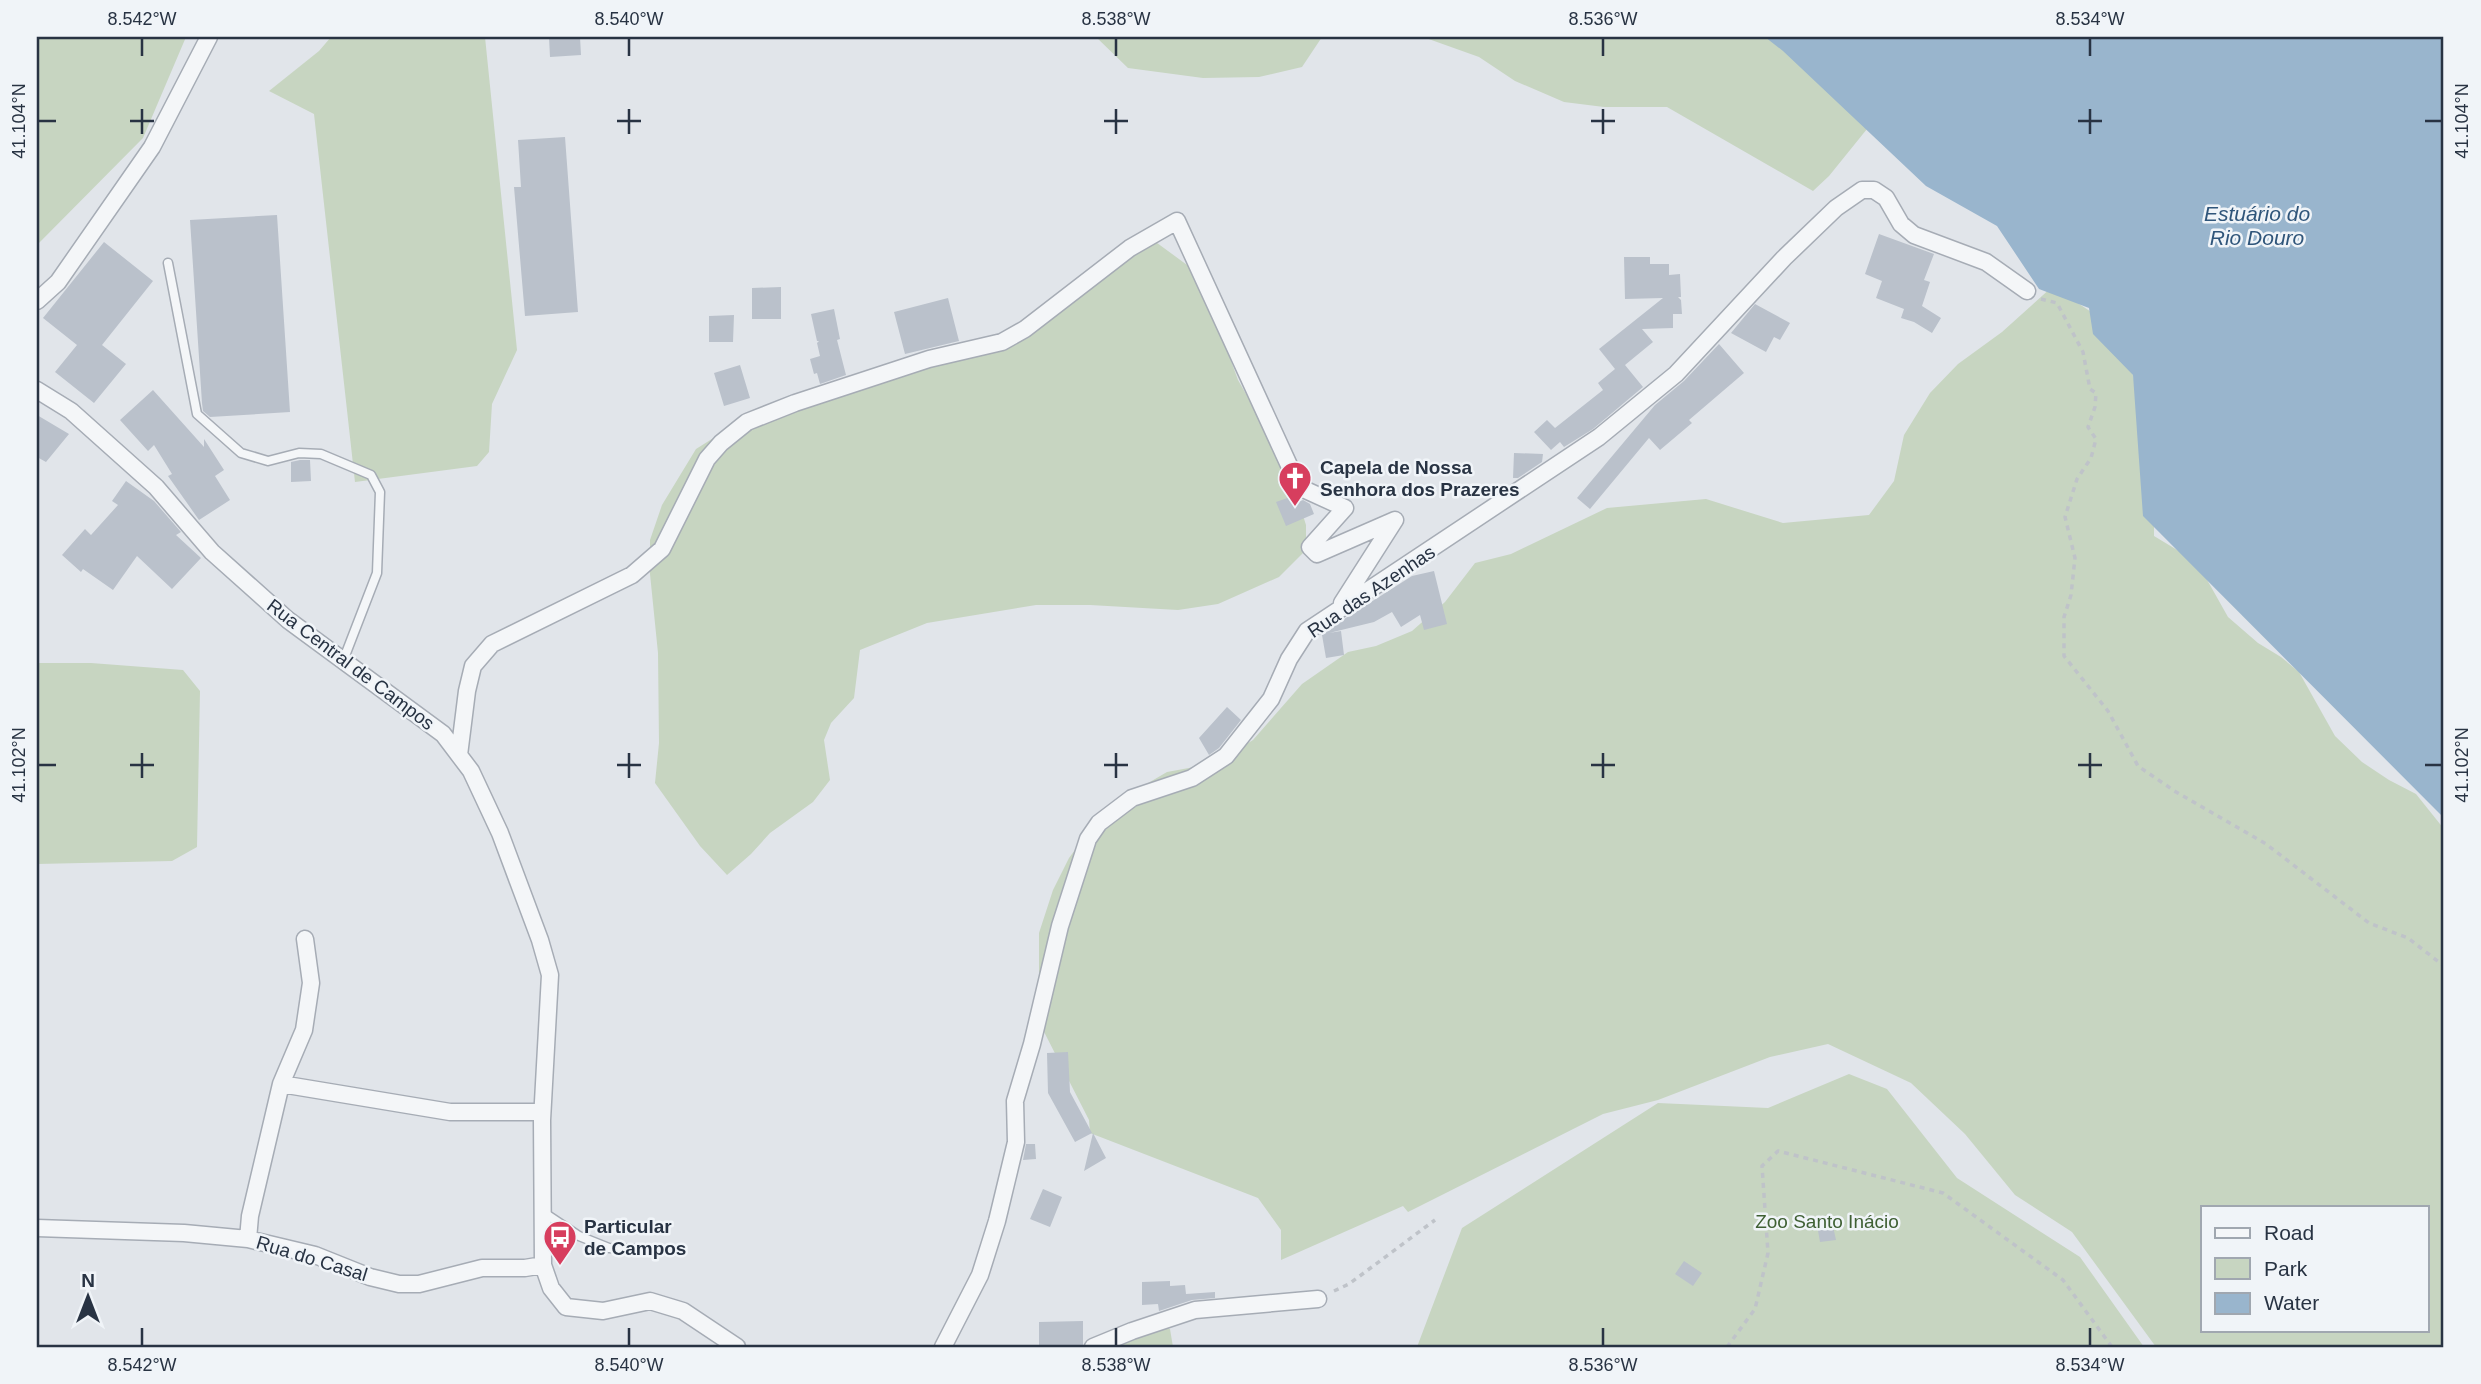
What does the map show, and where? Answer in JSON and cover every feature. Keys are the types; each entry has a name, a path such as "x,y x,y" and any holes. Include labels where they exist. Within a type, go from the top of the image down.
{"street":[{"path":"37,301 58,282 152,147 209,37"},
{"name":"Rua das Azenhas","path":"943,1347 980,1275 997,1221 1016,1142 1015,1101 1032,1044 1060,926 1088,839 1099,823 1132,797 1192,778 1226,756 1271,699 1289,659 1307,631 1599,437 1676,374 1784,258 1836,208 1862,190 1874,190 1886,198 1901,223 1914,235 1986,262 2027,291"},
{"path":"459,755 473,666 492,644 632,575 662,549 707,459 721,443 747,422 795,403 929,359 1002,342 1025,329 1130,248 1177,221 1299,487 1345,508 1310,547 1317,554 1395,520 1338,609"},
{"name":"Rua Central de Campos","path":"37,390 71,411 156,486 212,552 288,620 443,734 471,771 500,833 540,940 550,975 542,1112 543,1265"},
{"path":"248,1239 250,1216 281,1084 304,1030 311,983 304,939"},
{"path":"281,1084 450,1112 542,1112"},
{"name":"Rua do Casal","path":"37,1228 184,1233 248,1239 315,1255 370,1277 399,1284 419,1284 482,1268 525,1268 543,1265"},
{"path":"543,1265 551,1287 566,1307 603,1311 650,1301 683,1311 737,1347"},
{"path":"1093,1347 1195,1310 1318,1299"}],"lane":[{"path":"168,263 197,414 242,453 268,461 299,453 321,454 371,475 380,492 377,573 343,661"},
{"path":"543,1212 579,1236 609,1248 648,1249"}],"path":[{"path":"2027,291 2035,297 2057,303 2084,352 2090,389 2096,393 2095,407 2088,427 2096,439 2091,458 2077,479 2066,517 2075,558 2071,595 2064,617 2064,656 2108,711 2138,766 2176,792 2266,844 2369,923 2408,938 2444,966"},
{"path":"1727,1347 1755,1309 1768,1253 1762,1166 1778,1151 1943,1193 2063,1280 2112,1347"},
{"path":"1318,1299 1349,1284 1435,1220"}],"green space":[{"path":"37,37 186,37 143,138 37,245"},
{"path":"331,37 485,37 517,350 492,404 489,452 477,466 355,482 314,114 269,91 319,51"},
{"path":"1096,37 1322,37 1302,67 1259,77 1203,78 1128,68"},
{"path":"1423,37 1771,37 1867,129 1829,176 1813,191 1667,107 1604,107 1564,102 1515,81 1479,57"},
{"path":"1153,240 1213,284 1215,317 1238,380 1288,468 1306,525 1306,550 1279,577 1218,604 1178,610 1036,605 927,623 860,650 854,698 831,723 824,740 830,780 813,802 770,833 727,875 700,846 655,783 659,743 658,653 650,574 650,540 662,505 696,449 723,432 1033,332"},
{"path":"2053,286 2109,327 2124,348 2137,393 2146,448 2154,536 2197,562 2228,617 2258,643 2299,672 2335,736 2362,762 2416,794 2444,829 2444,1347 2156,1347 2072,1232 2015,1195 1965,1134 1911,1083 1828,1044 1770,1057 1658,1100 1603,1114 1408,1212 1403,1206 1281,1260 1281,1230 1258,1198 1090,1133 1089,1120 1039,1022 1039,933 1053,890 1069,858 1095,823 1131,793 1167,772 1216,763 1253,740 1302,684 1348,652 1376,646 1412,631 1445,602 1475,563 1511,554 1607,508 1706,499 1783,523 1869,515 1894,481 1904,435 1930,393 1958,364 2002,332"},
{"path":"37,663 91,663 183,670 200,691 197,847 172,861 37,864"},
{"name":"Zoo Santo Inácio","path":"1849,1074 1887,1089 1957,1178 2080,1257 2144,1347 1417,1347 1462,1228 1658,1103 1768,1108"},
{"path":"1143,1322 1170,1329 1173,1347 1101,1347"}],"water":[{"name":"Estuário do Rio Douro","path":"1765,37 2444,37 2444,818 2143,516 2133,375 2093,334 2089,308 2039,289 1997,226 1926,186"}],"building":[{"path":"549,37 580,37 581,55 550,57"},
{"path":"565,137 578,312 525,316 514,187 521,187 518,140"},
{"path":"277,215 290,412 210,417 203,411 202,403 190,220"},
{"path":"1879,234 1934,254 1924,280 1930,282 1922,306 1941,318 1932,333 1901,318 1904,309 1876,298 1882,281 1865,274"},
{"path":"104,242 153,281 102,345 126,364 94,403 55,372 77,345 43,318"},
{"path":"1624,257 1650,257 1650,264 1669,264 1669,275 1680,274 1681,297 1678,297 1681,300 1682,314 1673,314 1673,328 1642,329 1653,342 1625,365 1643,387 1593,429 1564,447 1560,442 1551,450 1534,432 1547,420 1555,428 1603,390 1598,383 1615,369 1599,349 1663,298 1625,299"},
{"path":"781,287 781,319 752,319 752,288"},
{"path":"948,298 959,341 905,354 894,312"},
{"path":"1755,304 1790,323 1780,340 1774,337 1766,352 1731,333"},
{"path":"834,309 840,339 837,340 846,375 820,384 810,359 820,356 817,343 819,341 811,314"},
{"path":"734,315 733,342 709,342 709,316"},
{"path":"1719,344 1744,373 1689,420 1692,423 1660,450 1649,438 1590,509 1577,498 1655,405 1684,381"},
{"path":"740,365 750,398 724,406 714,373"},
{"path":"153,390 204,447 204,439 224,470 215,476 230,500 199,520 168,476 172,474 154,445 148,451 120,420"},
{"path":"37,415 69,434 46,462 37,457"},
{"path":"1514,453 1543,454 1542,462 1518,478 1513,478"},
{"path":"310,460 311,481 291,482 291,462"},
{"path":"126,481 154,501 181,532 176,535 201,558 172,589 137,556 113,590 83,569 81,572 62,555 85,529 91,535 118,505 112,501"},
{"name":"Capela de Nossa Senhora dos Prazeres","path":"1293,496 1296,503 1303,500 1310,504 1314,514 1286,526 1276,502"},
{"path":"1434,571 1447,624 1424,630 1420,615 1401,627 1392,612 1374,622 1329,633 1341,631 1344,655 1326,658 1322,635 1319,635 1412,576"},
{"path":"1227,707 1241,720 1219,748 1209,755 1199,738"},
{"path":"1068,1052 1070,1092 1092,1133 1075,1142 1048,1093 1047,1053"},
{"path":"1093,1133 1106,1158 1084,1171"},
{"path":"1026,1144 1035,1144 1036,1159 1023,1160"},
{"path":"1043,1189 1062,1197 1050,1227 1030,1219"},
{"path":"1832,1222 1836,1240 1820,1242 1817,1225"},
{"path":"1684,1261 1702,1273 1693,1286 1675,1274"},
{"path":"1170,1281 1170,1286 1185,1285 1186,1294 1215,1292 1215,1298 1192,1300 1159,1311 1158,1304 1142,1305 1142,1282"},
{"path":"1083,1321 1083,1347 1039,1347 1039,1322"}],"place":[{"name":"Capela de Nossa Senhora dos Prazeres","path":"1295,508"},
{"name":"Particular de Campos","path":"560,1267"}]}
